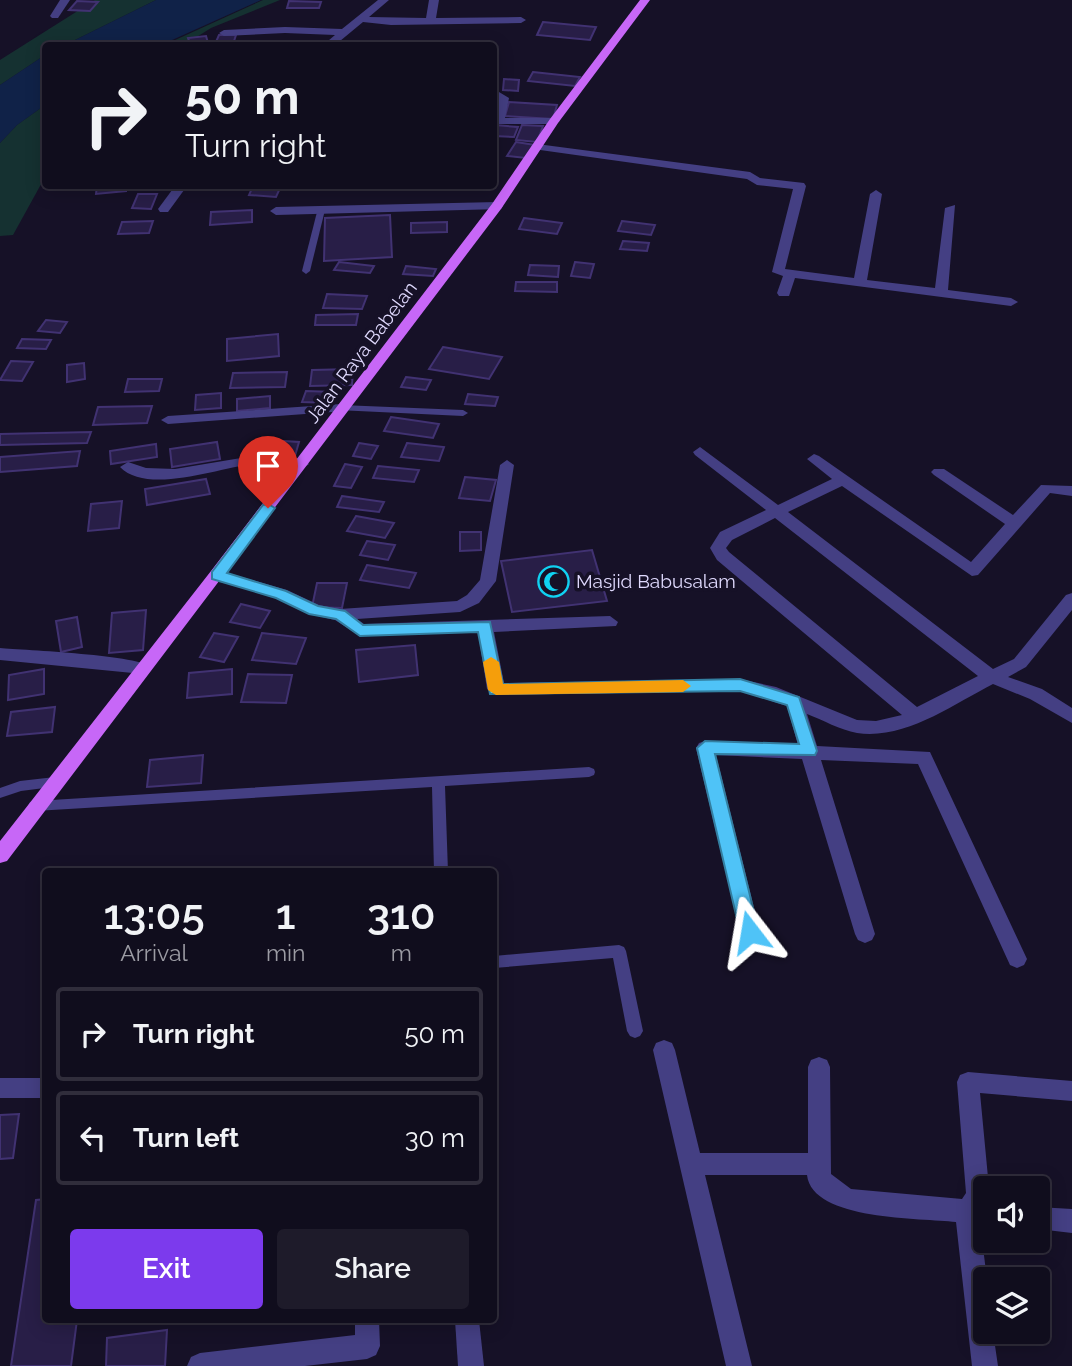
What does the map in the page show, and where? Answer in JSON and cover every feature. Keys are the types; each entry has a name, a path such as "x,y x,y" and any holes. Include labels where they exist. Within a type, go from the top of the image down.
{"main road":[{"name":"Jalan Raya Babelan","path":"0,855 497,206 554,121 645,0"}],"street":[{"path":"55,16 65,0"},
{"path":"332,42 384,0"},
{"path":"431,21 433,0"},
{"path":"245,21 521,20"},
{"path":"225,33 285,30 344,32"},
{"path":"497,94 504,98 497,118"},
{"path":"497,121 554,121"},
{"path":"537,147 750,176 757,181 800,187 778,272 1011,302"},
{"path":"164,209 179,189"},
{"path":"860,283 876,194"},
{"path":"276,211 497,206"},
{"path":"941,293 951,208"},
{"path":"785,293 790,274"},
{"path":"168,420 341,408"},
{"path":"700,452 991,677 1036,694 1072,716"},
{"path":"814,458 972,571 1046,488 1072,491"},
{"path":"128,467 142,473 163,475 251,459 302,464"},
{"path":"217,575 281,594 315,610 340,615 449,609 473,599 488,581 507,465"},
{"path":"939,472 1015,524"},
{"path":"843,479 726,536 718,548 723,556 915,716"},
{"path":"485,626 496,690 740,685 794,701 855,726 876,728 915,716 1020,663 1072,598"},
{"path":"340,615 360,630 610,622"},
{"path":"0,654 143,668"},
{"path":"794,701 865,934"},
{"path":"750,932 705,748 924,757 1017,960"},
{"path":"664,1050 739,1366"},
{"path":"819,1067 819,1179 833,1192 850,1200 973,1212"},
{"path":"976,1176 968,1082 1072,1091"},
{"path":"0,1088 42,1088"},
{"path":"691,1164 818,1164"},
{"path":"1050,1219 1072,1221"},
{"path":"978,1253 985,1366"},
{"path":"200,1366 367,1346 367,1323"},
{"path":"467,1323 471,1366"}],"lane":[{"path":"306,271 321,210"},
{"path":"341,408 463,413"},
{"path":"35,806 589,772"},
{"path":"0,793 20,786 55,782"},
{"path":"438,782 441,868"},
{"path":"497,962 619,951 635,1031"}],"green space":[{"path":"95,0 156,0 71,42 42,42 42,57 0,85 0,60"},
{"path":"263,0 280,0 211,28 189,42 171,42"},
{"path":"42,107 42,182 13,235 0,236 0,143 17,125"}],"water":[{"path":"156,0 261,0 168,42 71,42"},
{"path":"42,57 42,107 17,125 0,143 0,85"}],"building":[{"path":"77,1 98,2 90,11 69,10"},
{"path":"289,1 321,2 319,8 287,8"},
{"path":"543,22 596,27 590,40 537,35"},
{"path":"219,35 236,35 234,42 216,42"},
{"path":"206,36 208,42 190,42 188,38"},
{"path":"533,72 580,77 575,86 528,81"},
{"path":"504,79 519,80 518,91 503,90"},
{"path":"509,102 557,105 553,119 505,116"},
{"path":"497,125 518,127 514,137 497,136"},
{"path":"522,125 543,126 537,142 516,140"},
{"path":"516,142 535,145 526,158 507,156"},
{"path":"97,189 126,189 126,191 96,194"},
{"path":"252,189 280,189 276,197 249,195"},
{"path":"138,194 157,194 151,209 132,208"},
{"path":"252,210 252,222 210,225 211,212"},
{"path":"390,215 392,257 324,261 325,218"},
{"path":"524,218 562,223 557,234 519,229"},
{"path":"153,221 149,233 118,234 122,222"},
{"path":"622,221 655,225 651,235 618,231"},
{"path":"447,222 447,232 411,233 411,223"},
{"path":"623,241 649,243 647,251 620,249"},
{"path":"339,262 374,266 370,273 334,270"},
{"path":"575,262 594,264 590,278 571,276"},
{"path":"530,265 559,266 558,277 528,275"},
{"path":"406,266 436,269 433,276 403,274"},
{"path":"516,282 557,282 557,292 515,291"},
{"path":"327,294 367,296 362,309 323,308"},
{"path":"358,314 356,325 315,325 316,315"},
{"path":"46,320 67,322 60,333 38,331"},
{"path":"278,334 279,356 227,361 227,339"},
{"path":"22,339 51,340 46,349 17,348"},
{"path":"443,347 502,357 489,379 429,369"},
{"path":"11,361 33,362 22,381 0,380"},
{"path":"84,363 85,379 67,382 67,365"},
{"path":"353,369 352,385 310,386 312,370"},
{"path":"287,372 285,387 230,388 233,373"},
{"path":"406,377 431,380 426,390 401,387"},
{"path":"128,379 162,379 159,391 125,392"},
{"path":"306,391 334,392 331,403 302,402"},
{"path":"221,393 221,408 195,410 196,395"},
{"path":"468,394 498,397 495,406 465,404"},
{"path":"270,396 270,408 237,411 237,399"},
{"path":"152,406 147,423 93,425 98,407"},
{"path":"391,417 439,424 433,438 384,431"},
{"path":"91,432 87,443 0,445 0,434"},
{"path":"267,440 299,442 295,456 262,454"},
{"path":"217,442 220,459 172,467 170,449"},
{"path":"359,443 378,446 371,459 353,456"},
{"path":"407,443 444,447 439,461 401,457"},
{"path":"156,444 157,457 111,464 110,451"},
{"path":"80,451 77,466 0,472 0,457"},
{"path":"345,464 362,467 351,488 334,486"},
{"path":"378,466 419,470 414,482 373,478"},
{"path":"465,477 496,480 490,501 459,498"},
{"path":"206,479 210,494 147,505 145,489"},
{"path":"342,496 384,502 379,512 337,507"},
{"path":"122,501 119,528 88,531 91,504"},
{"path":"356,516 394,523 385,538 347,531"},
{"path":"460,532 481,532 481,550 460,551"},
{"path":"367,541 395,545 388,560 360,555"},
{"name":"Masjid Babusalam","path":"592,550 607,601 512,612 501,561"},
{"path":"367,565 416,573 409,588 360,580"},
{"path":"317,583 347,583 342,608 312,607"},
{"path":"241,604 270,611 260,628 230,622"},
{"path":"146,610 143,650 109,653 112,613"},
{"path":"77,617 82,647 61,652 56,621"},
{"path":"214,633 238,637 224,662 200,657"},
{"path":"262,633 306,638 296,664 252,660"},
{"path":"415,645 418,675 359,682 356,650"},
{"path":"44,669 44,694 8,700 9,675"},
{"path":"232,669 232,694 187,698 189,673"},
{"path":"248,674 292,675 286,703 241,702"},
{"path":"55,707 52,732 7,736 11,712"},
{"path":"203,755 201,783 147,787 150,760"},
{"path":"19,1114 13,1158 0,1159 0,1115"},
{"path":"42,1199 42,1323 77,1323 71,1366 11,1366 36,1200"},
{"path":"167,1330 165,1366 106,1366 107,1338"}],"slow traffic":[{"path":"491,662 496,690 683,686"}],"place":[{"name":"Masjid Babusalam","path":"553,581"}],"route":[{"path":"268,508 217,575 281,594 315,610 340,615 360,630 485,626 496,690 740,685 794,701 809,751 705,748 750,932"}]}
